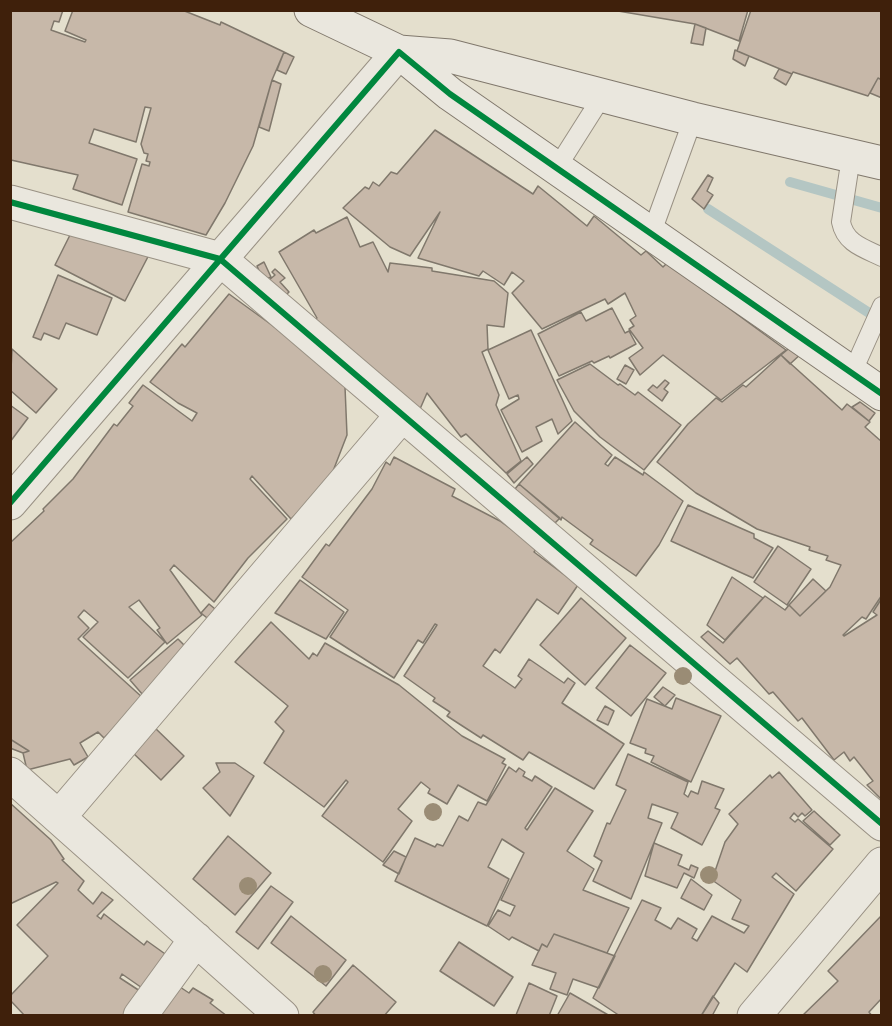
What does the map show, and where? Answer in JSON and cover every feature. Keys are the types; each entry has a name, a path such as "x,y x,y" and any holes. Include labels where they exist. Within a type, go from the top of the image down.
{"street":[{"path":"311,10 399,52 450,94 558,166 853,371 882,394"},
{"path":"399,52 450,56 693,119 866,160"},
{"path":"10,503 399,52"},
{"path":"10,202 220,260 882,824"},
{"path":"59,817 402,415"},
{"path":"10,774 282,1016"},
{"path":"754,1016 882,864"},
{"path":"140,1016 196,939"}],"lane":[{"path":"558,166 603,95"},
{"path":"652,232 693,119"},
{"path":"866,160 841,222 843,232 852,243 882,256"},
{"path":"853,371 882,306"}],"building":[{"path":"10,10 63,10 59,22 54,21 51,30 85,42 86,40 65,31 73,10 182,10 220,25 221,22 284,52 272,80 253,146 225,203 206,235 128,212 142,164 149,166 150,162 146,161 148,154 144,153 141,144 151,108 145,107 136,142 94,129 89,143 137,159 122,205 73,189 78,175 11,160 10,164"},
{"path":"748,10 739,41 695,24 618,11"},
{"path":"751,10 882,10 882,80 878,78 868,96 793,72 792,74 737,51"},
{"path":"695,24 706,28 703,45 691,43"},
{"path":"735,50 749,56 745,66 733,59"},
{"path":"284,52 294,57 286,74 277,70"},
{"path":"779,69 792,74 786,85 774,78"},
{"path":"878,78 882,80 882,98 870,93"},
{"path":"272,80 281,84 269,131 259,127"},
{"path":"435,130 533,194 538,186 587,226 594,216 641,255 646,251 663,267 667,263 786,350 721,400 663,355 640,375 629,358 643,348 629,329 634,326 630,320 636,316 625,293 608,304 605,299 542,329 512,293 524,281 512,272 504,285 483,271 479,276 418,258 440,212 410,256 390,247 343,208 365,187 369,189 373,182 379,186 391,172 397,174"},
{"path":"708,175 713,178 707,191 713,195 704,209 692,199"},
{"path":"81,213 152,249 125,301 55,265"},
{"path":"347,217 360,247 373,242 388,272 390,263 432,268 432,271 494,281 508,293 504,327 487,325 488,349 482,352 499,395 496,405 521,461 506,473 466,434 461,437 427,393 420,409 314,320 317,318 279,252 314,230 316,233"},
{"path":"264,262 271,277 263,280 257,266"},
{"path":"275,269 285,278 280,282 289,292 284,297 268,281 275,275 272,272"},
{"path":"58,275 112,298 97,335 66,323 59,339 44,333 41,340 33,337"},
{"path":"229,294 287,336 345,387 347,435 328,484 291,519 252,476 250,479 287,519 248,558 214,602 174,565 170,570 202,615 167,644 157,630 160,628 139,600 129,607 165,642 128,678 83,637 98,622 84,610 78,617 89,628 78,639 143,698 104,738 98,732 80,743 88,757 74,765 70,759 27,770 23,753 29,751 10,739 10,543 73,479 114,424 117,426 133,406 129,403 143,385 192,421 197,413 178,403 150,382 182,344 185,347"},
{"path":"612,308 625,333 629,331 636,344 610,358 609,356 594,363 592,361 559,376 538,334 581,312 586,321"},
{"path":"531,330 572,421 558,434 552,419 536,427 542,441 522,452 501,410 519,399 518,395 509,399 488,350"},
{"path":"793,345 803,352 790,364 781,355"},
{"path":"12,349 57,389 36,413 10,390"},
{"path":"781,355 842,410 847,404 870,422 865,427 882,442 882,595 866,619 862,617 843,635 877,615 873,612 882,598 882,800 867,785 873,781 854,757 850,761 844,752 834,760 802,718 798,721 773,692 769,694 737,658 730,664 701,637 708,631 723,643 765,596 785,610 789,605 800,616 830,587 841,565 826,560 828,556 809,550 810,547 757,529 696,493 657,462 688,424 716,398 722,402 743,385 746,387"},
{"path":"590,364 635,395 638,392 681,425 644,470 600,437 574,411 557,380"},
{"path":"625,365 634,370 626,384 617,379"},
{"path":"665,380 669,383 664,389 668,392 662,401 648,390 653,385 657,388"},
{"path":"860,402 875,413 869,421 852,407"},
{"path":"10,405 28,418 10,442"},
{"path":"575,422 612,455 605,464 608,466 615,457 643,475 644,472 683,501 659,545 636,576 590,544 593,540 562,517 561,520 519,484"},
{"path":"394,457 455,489 452,496 500,521 537,548 534,552 578,585 558,614 537,599 500,653 495,649 483,666 515,688 522,679 518,676 529,659 564,683 568,678 575,683 562,703 624,744 594,789 529,752 523,760 483,735 481,738 447,716 450,712 433,701 435,698 404,676 437,625 435,624 423,643 418,640 394,678 330,637 348,610 302,577 326,544 329,546 372,489 386,462 390,465"},
{"path":"527,457 533,464 514,483 507,474"},
{"path":"519,484 560,518 555,523 515,489"},
{"path":"688,505 754,534 754,538 773,548 753,578 671,541"},
{"path":"778,546 811,569 787,605 754,582"},
{"path":"732,577 763,598 725,640 707,625"},
{"path":"813,579 826,591 800,616 789,605"},
{"path":"300,580 344,612 326,639 275,613"},
{"path":"581,598 626,638 585,685 540,645"},
{"path":"209,604 220,613 212,622 201,613"},
{"path":"271,622 309,659 313,653 317,656 325,643 399,685 462,736 505,759 502,763 506,765 487,801 458,785 447,804 428,793 430,789 421,782 398,809 412,821 383,862 322,816 348,782 346,780 324,807 264,763 284,731 275,722 288,706 235,662"},
{"path":"178,639 192,653 143,695 130,680"},
{"path":"630,645 666,673 631,716 596,688"},
{"path":"663,687 675,695 665,706 654,697"},
{"path":"676,698 721,716 691,782 651,762 654,756 645,753 646,749 630,743 647,699 672,709"},
{"path":"605,706 614,711 608,725 597,720"},
{"path":"154,727 184,756 161,780 131,751"},
{"path":"10,739 29,751 23,753 10,748"},
{"path":"628,754 688,782 684,794 688,797 691,791 698,794 702,781 724,789 715,808 720,810 702,845 671,828 678,813 652,804 648,818 662,823 631,899 593,881 602,861 594,856 607,823 610,824 626,790 616,785"},
{"path":"216,763 235,763 254,776 230,816 203,788 220,772"},
{"path":"509,767 516,772 519,768 525,772 523,776 532,781 535,776 552,787 525,828 527,830 555,788 593,811 567,851 594,869 583,890 629,908 607,953 554,934 547,947 542,944 539,951 512,937 509,940 488,926 498,910 510,916 515,906 501,900 524,853 502,839 488,867 509,879 487,926 395,881 415,838 435,847 437,844 443,846 459,816 468,821 478,802 486,805"},
{"path":"779,772 812,810 805,816 802,813 798,817 794,813 790,818 795,822 798,819 833,849 796,891 776,873 772,877 794,894 747,972 735,963 701,1016 620,1016 593,998 642,900 661,908 655,920 671,929 678,918 697,929 692,938 697,941 712,916 744,933 749,926 732,919 741,900 712,880 725,842 738,824 729,814 770,775 772,778"},
{"path":"10,803 51,840 64,859 62,860 84,881 78,890 93,904 102,892 113,900 97,916 101,919 104,914 144,945 147,941 168,956 145,990 122,974 120,978 143,993 128,1016 25,1016 10,1000 10,996 48,956 17,925 58,883 10,904"},
{"path":"814,811 840,835 830,845 803,821"},
{"path":"228,836 271,873 235,915 193,879"},
{"path":"654,843 682,855 678,865 689,870 691,865 698,868 694,878 684,873 677,888 645,876"},
{"path":"394,851 406,857 399,874 383,865"},
{"path":"691,879 712,895 704,910 681,898"},
{"path":"271,886 293,902 258,949 236,932"},
{"path":"882,915 882,998 869,1012 872,1016 802,1016 838,981 828,971"},
{"path":"291,916 346,960 326,986 271,943"},
{"path":"554,934 615,956 599,988 573,979 567,995 550,989 556,973 532,965 542,944 547,947"},
{"path":"459,942 513,977 494,1006 440,971"},
{"path":"353,965 396,1002 384,1016 316,1016 313,1012"},
{"path":"171,981 189,993 193,988 213,1000 210,1003 227,1016 151,1016"},
{"path":"529,983 557,996 549,1016 516,1015"},
{"path":"570,993 610,1016 557,1016"},
{"path":"713,996 719,1003 712,1016 701,1016"}],"waterway":[{"path":"790,182 882,208"},
{"path":"708,209 877,318 875,322"}],"cycle path":[{"path":"10,503 399,52 450,94 882,394"},
{"path":"10,202 220,259 882,824"}]}
